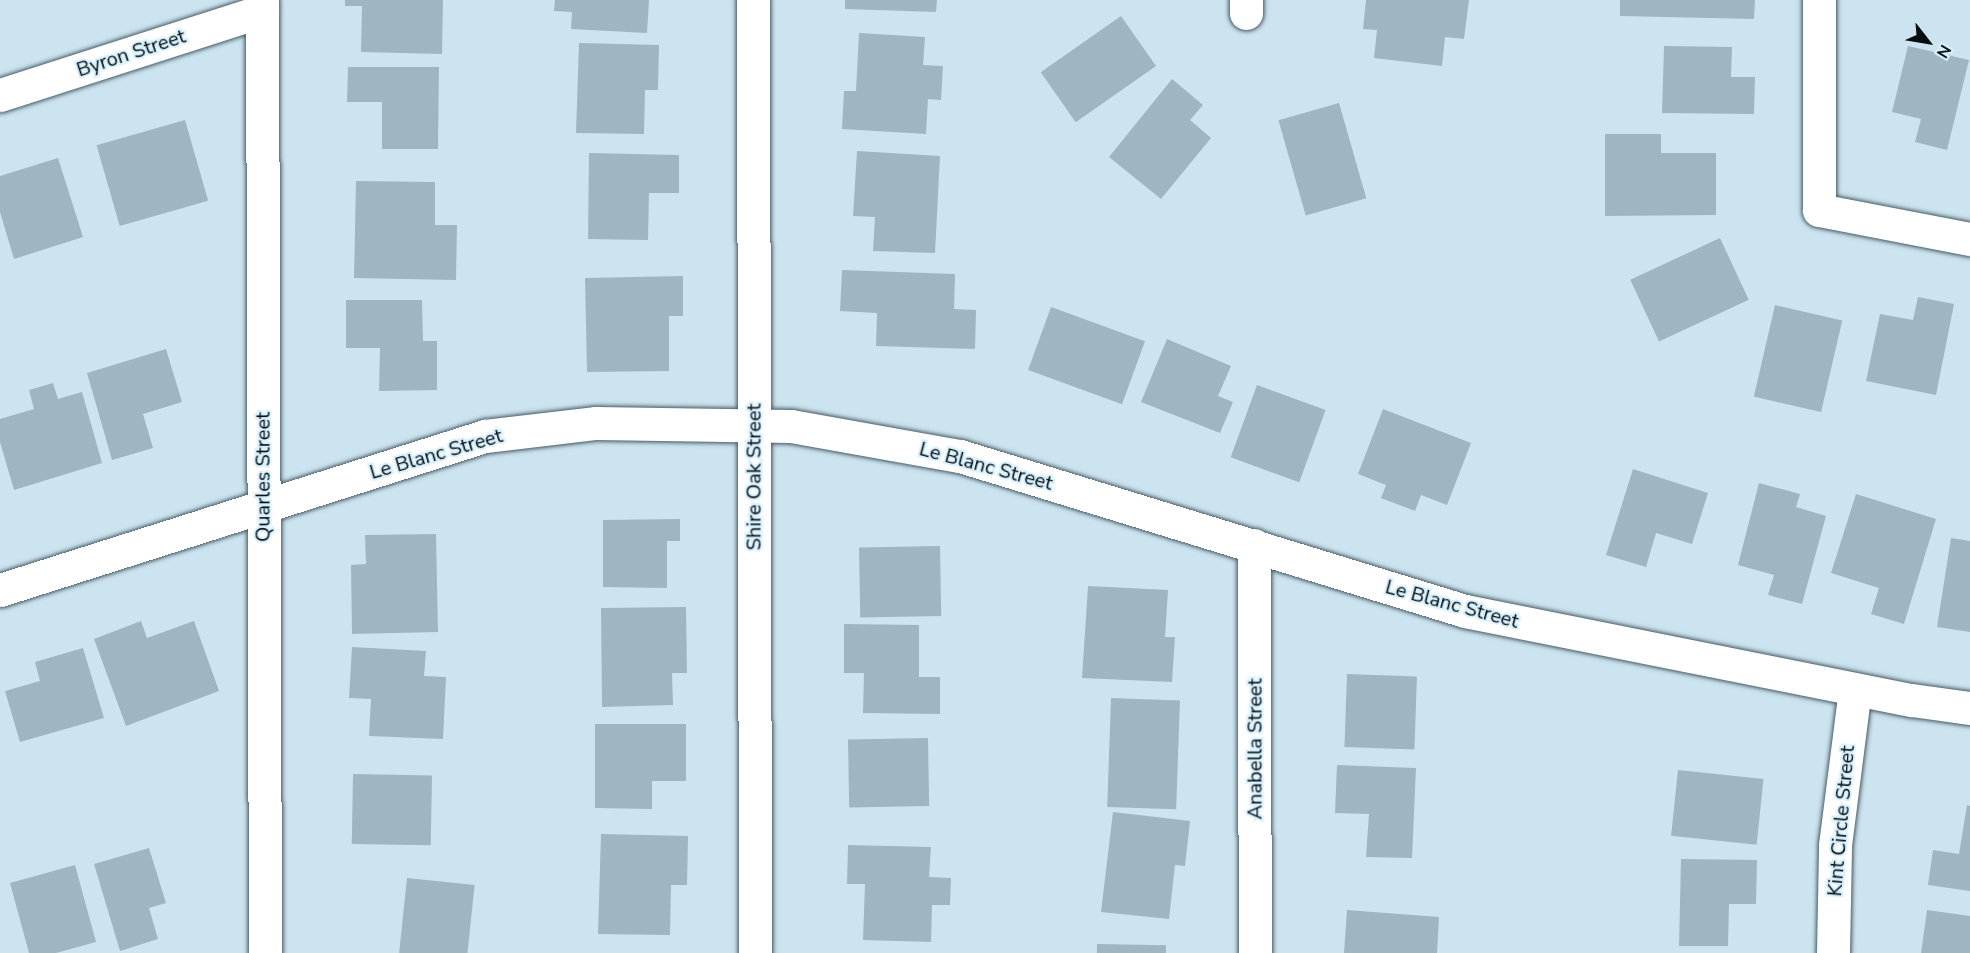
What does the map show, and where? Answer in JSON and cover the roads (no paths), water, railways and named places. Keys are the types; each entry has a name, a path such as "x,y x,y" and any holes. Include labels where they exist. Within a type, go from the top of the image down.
{"street":[{"name":"Shire Oak Street","path":"753,0 755,953"},
{"path":"1819,0 1819,210 1970,239"},
{"name":"Byron Street","path":"0,96 262,6"},
{"name":"Quarles Street","path":"262,6 265,953"},
{"name":"Le Blanc Street","path":"0,590 485,436 596,423 791,426 960,456 1465,611 1855,689 1970,708"},
{"name":"Anabella Street","path":"1254,545 1255,953"},
{"name":"Kint Circle Street","path":"1833,953 1835,845 1855,689"}]}
